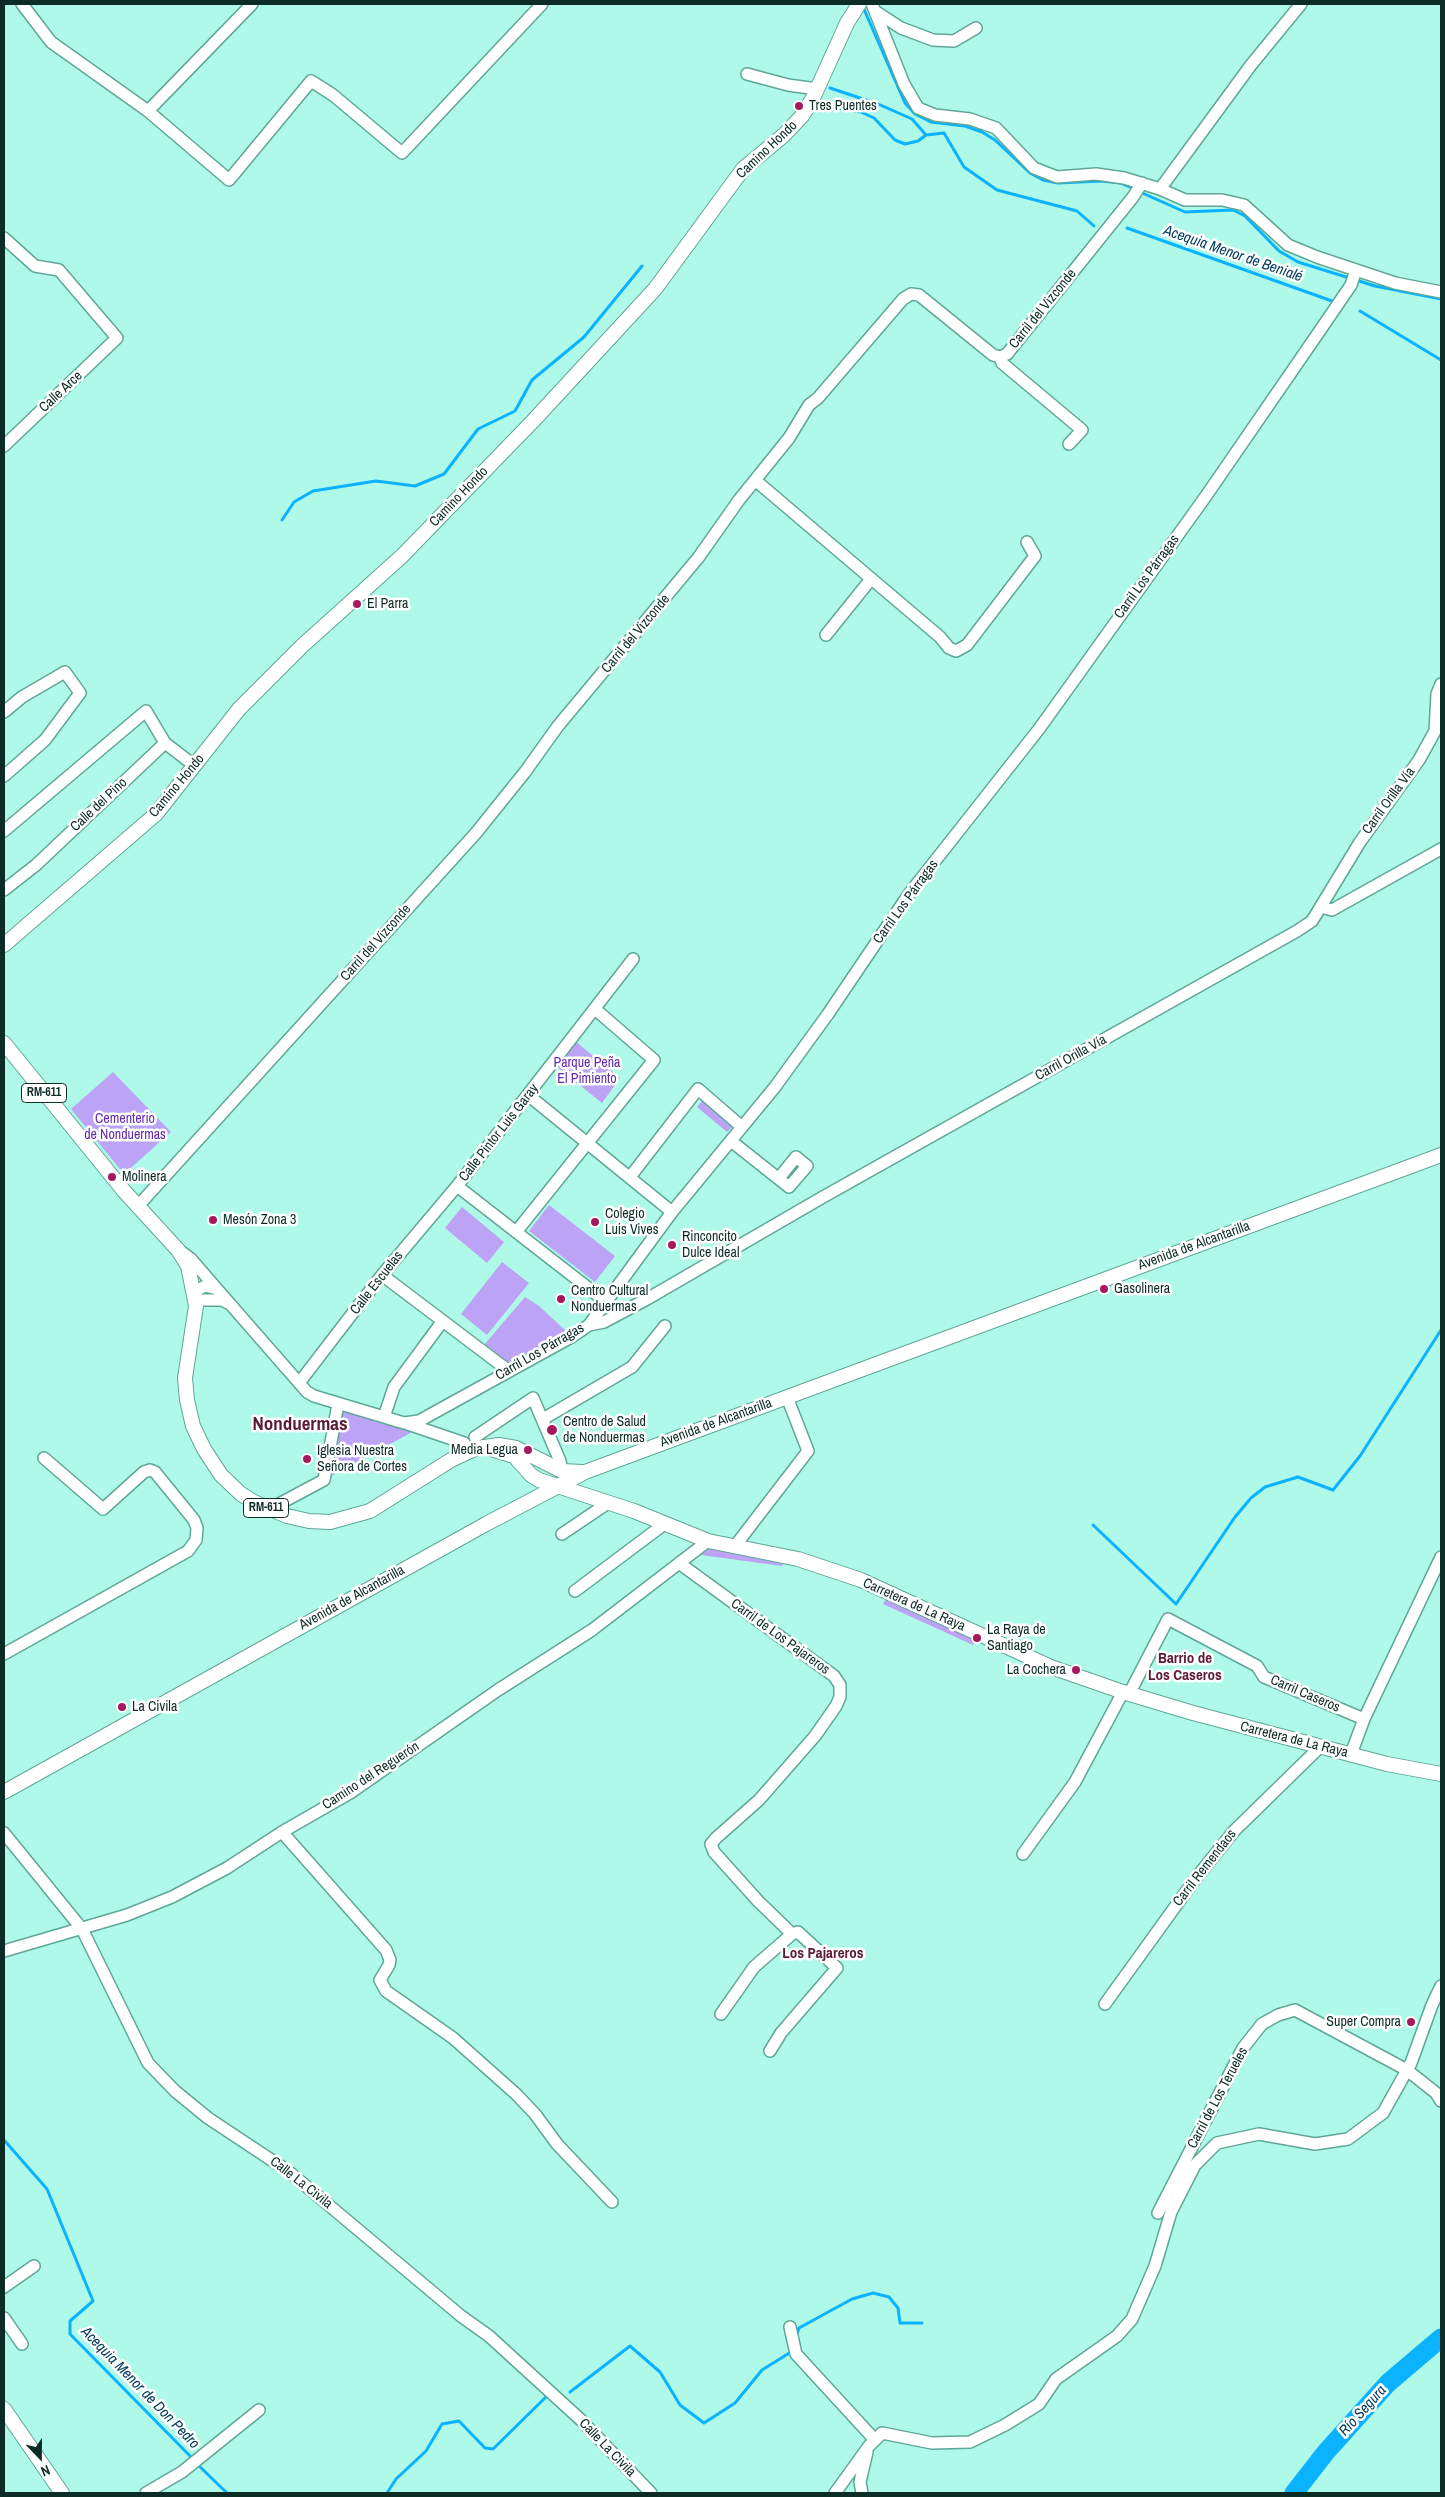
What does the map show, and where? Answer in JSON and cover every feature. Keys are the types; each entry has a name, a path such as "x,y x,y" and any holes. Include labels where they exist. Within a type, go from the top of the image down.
{"main road":[{"name":"Camino Hondo","path":"4,945 156,814 239,709 302,646 402,556 533,421 649,296 742,169 784,136 802,116 858,4"},
{"name":"RM-611","path":"4,1043 138,1206 178,1250 188,1266 195,1296 195,1322 185,1378 190,1415 204,1449 232,1486 254,1502 287,1516 309,1522 330,1522 346,1519 377,1507 480,1442 516,1448 546,1464"},
{"name":"Avenida de Alcantarilla","path":"4,1792 521,1505 560,1478 585,1472 1441,1155"},
{"path":"480,1442 514,1456 531,1476 533,1483 530,1492 521,1505"},
{"path":"546,1464 560,1478"},
{"name":"Carretera de La Raya","path":"531,1476 560,1478 608,1503 634,1511 663,1525 708,1542 798,1558 861,1580 1050,1667 1126,1693 1193,1714 1351,1754 1441,1774"},
{"path":"4,2409 62,2493"}],"street":[{"path":"22,4 51,42 148,111 229,180 311,81 333,95 402,153 542,4"},
{"path":"148,111 252,4"},
{"path":"1160,189 1251,65 1301,4"},
{"path":"874,7 901,28 933,40 954,41 976,28"},
{"path":"874,7 904,84 918,108 935,115 970,120 996,128 1034,168 1057,177 1096,174 1142,183 1185,200 1222,200 1244,205 1288,245 1395,283 1441,292"},
{"path":"747,74 788,85 817,88"},
{"name":"Carril del Vizconde","path":"138,1206 476,833 525,772 558,726 698,558 719,527 789,438 809,405 818,398 903,299 911,294 919,295 993,355 1000,357 1007,354 1142,183"},
{"name":"Calle Arce","path":"4,238 35,266 59,270 117,338 4,446"},
{"name":"Carril Los Párragas","path":"404,1423 419,1421 573,1336 589,1325 672,1212 731,1141 828,1014 909,894 1039,729 1206,496 1351,285 1356,270"},
{"path":"1000,357 1002,363 1082,430 1069,444"},
{"path":"755,480 940,637 949,648 956,651 966,645 1034,556 1033,549 1027,542"},
{"path":"826,635 871,578"},
{"path":"4,712 22,697 65,672 80,693 45,740 4,776"},
{"name":"Carril Orilla Vía","path":"589,1325 604,1322 647,1299 823,1197 1297,931 1312,920 1360,842 1419,760 1435,731 1437,694 1441,684"},
{"path":"4,831 146,711 164,743 195,766"},
{"name":"Calle del Pino","path":"4,890 36,865 164,743"},
{"path":"1321,907 1332,910 1441,849"},
{"name":"Calle Pintor Luis Garay","path":"458,1186 632,959"},
{"path":"516,1232 654,1060 595,1009"},
{"path":"630,1177 698,1089 742,1127"},
{"path":"528,1095 672,1212"},
{"path":"731,1141 779,1178"},
{"path":"458,1186 605,1301"},
{"name":"Calle Escuelas","path":"299,1383 382,1275 458,1186"},
{"path":"178,1250 191,1259 299,1383 314,1396 464,1443"},
{"path":"382,1275 509,1371"},
{"path":"195,1296 205,1286 218,1289"},
{"path":"195,1296 228,1303"},
{"path":"384,1417 394,1387 442,1322"},
{"path":"542,1419 632,1367 665,1326"},
{"path":"735,1546 808,1451 787,1397"},
{"path":"480,1442 533,1398 560,1461 560,1478"},
{"path":"278,1504 324,1480 338,1404"},
{"path":"4,1654 188,1551 196,1540 197,1528 194,1520 155,1472 150,1470 144,1472 103,1509 44,1458"},
{"path":"531,1476 535,1465 546,1464"},
{"path":"562,1534 608,1503"},
{"path":"575,1591 663,1525"},
{"name":"Camino del Reguerón","path":"4,1951 82,1929 172,1897 227,1868 282,1832 350,1793 498,1690 592,1630 708,1542"},
{"path":"1351,1754 1364,1719 1441,1557"},
{"name":"Carril de Los Pajareros","path":"679,1563 834,1676 840,1685 840,1697 836,1706 815,1736 759,1800 711,1844 714,1852 738,1881 792,1934 798,1932 837,1968 781,2033 770,2051"},
{"name":"Carril Caseros","path":"1023,1854 1075,1782 1168,1619 1257,1666 1264,1677 1364,1719"},
{"name":"Carril Remendaos","path":"1105,2004 1192,1882 1234,1831 1321,1746"},
{"path":"282,1832 386,1950 390,1960 389,1965 380,1980 386,1991 436,2025 516,2094 535,2114 557,2144 612,2202"},
{"name":"Calle La Civila","path":"4,1833 82,1929 148,2063 175,2091 208,2118 288,2171 461,2316 489,2336 581,2420 651,2493"},
{"path":"720,2014 754,1967 792,1934"},
{"path":"835,2493 872,2443 882,2433 932,2443 970,2442 1005,2425 1039,2404 1056,2379 1117,2336 1132,2319 1155,2266 1171,2212 1195,2165 1218,2144 1259,2134 1316,2144 1348,2139 1383,2113 1407,2070 1441,1986"},
{"name":"Carril de Los Terueles","path":"1158,2213 1243,2048 1262,2024 1278,2015 1295,2010 1407,2070"},
{"path":"1407,2070 1436,2093 1441,2101"},
{"path":"4,2287 34,2266"},
{"path":"4,2318 22,2344"},
{"path":"790,2327 796,2354 872,2443"},
{"path":"146,2493 182,2472 259,2410"},
{"path":"862,2493 860,2482 872,2443"}],"green space":[{"name":"Parque Peña El Pimiento","path":"575,1041 620,1078 602,1103 556,1066"},
{"name":"Cementerio de Nonduermas","path":"113,1072 171,1132 124,1174 71,1109"},
{"path":"702,1101 734,1125 727,1132 697,1107"},
{"path":"549,1205 615,1256 595,1282 529,1231"},
{"path":"462,1207 504,1242 487,1263 445,1228"},
{"path":"502,1262 529,1283 487,1335 461,1314"},
{"path":"525,1297 539,1306 566,1331 507,1365 483,1346"},
{"path":"338,1404 370,1413 372,1421 414,1431 324,1480"},
{"path":"713,1548 785,1560 782,1566 701,1555"},
{"path":"887,1597 977,1638 973,1645 883,1604"}],"waterway":[{"path":"863,7 905,103 915,114 931,122 965,126 982,132 995,140 1030,173 1043,180 1058,183 1101,181 1121,183 1135,189"},
{"path":"830,88 878,104 912,119 926,135"},
{"path":"820,105 861,112 874,118 895,140 905,144 918,141 926,135"},
{"name":"Acequia Menor de Benialé","path":"926,135 944,133 964,167 997,190 1077,211 1094,226"},
{"path":"1140,192 1185,212 1233,210 1245,216 1279,251 1298,262 1375,286 1441,299"},
{"name":"Acequia Menor de Benialé","path":"1127,228 1332,301"},
{"path":"282,520 294,502 313,491 376,481 415,486 444,474 478,429 515,411 532,380 584,337 642,266"},
{"name":"Acequia Menor de Benialé","path":"1360,311 1441,360"},
{"path":"1093,1525 1176,1604 1235,1517 1251,1498 1265,1487 1298,1477 1333,1490 1360,1456 1441,1330"},
{"name":"Acequia Menor de Don Pedro","path":"4,2140 47,2189 93,2301 70,2321 70,2334 193,2459"},
{"name":"Acequia Menor de Don Pedro","path":"796,2337 799,2328 852,2299 873,2293 889,2297 898,2308 900,2323 922,2323"},
{"name":"Río Segura","path":"1294,2493 1326,2452 1388,2383 1441,2338"},
{"name":"Acequia Menor de Don Pedro","path":"570,2392 630,2346 660,2372 680,2405 704,2423 735,2403 762,2370 791,2352"},
{"name":"Acequia Menor de Don Pedro","path":"387,2493 396,2479 426,2451 442,2424 459,2421 485,2448 493,2449 548,2395"},
{"name":"Acequia Menor de Don Pedro","path":"197,2464 227,2493"}],"place":[{"name":"Tres Puentes","path":"799,106"},
{"name":"El Parra","path":"357,604"},
{"name":"Molinera","path":"112,1177"},
{"name":"Mesón Zona 3","path":"213,1220"},
{"name":"Colegio Luis Vives","path":"595,1222"},
{"name":"Rinconcito Dulce Ideal","path":"672,1245"},
{"name":"Gasolinera","path":"1104,1289"},
{"name":"Centro Cultural Nonduermas","path":"561,1299"},
{"name":"Centro de Salud de Nonduermas","path":"552,1430"},
{"name":"Media Legua","path":"528,1450"},
{"name":"Iglesia Nuestra Señora de Cortes","path":"307,1459"},
{"name":"La Raya de Santiago","path":"977,1638"},
{"name":"La Cochera","path":"1076,1670"},
{"name":"La Civila","path":"122,1707"},
{"name":"Super Compra","path":"1411,2022"}],"district":[{"name":"Nonduermas","path":"300,1425"},
{"name":"Barrio de Los Caseros","path":"1185,1668"},
{"name":"Los Pajareros","path":"823,1954"}]}
